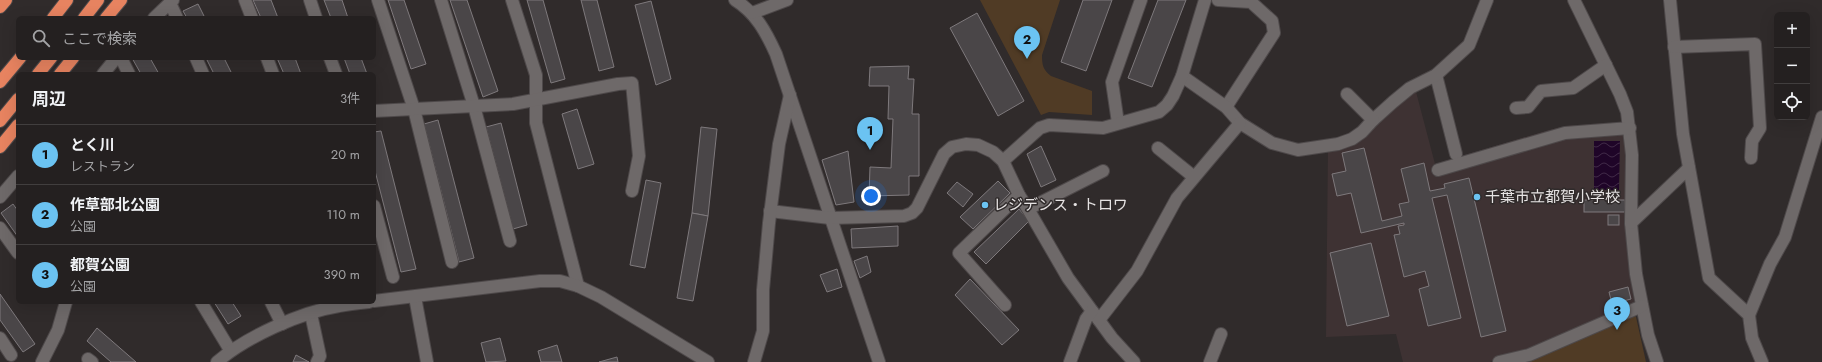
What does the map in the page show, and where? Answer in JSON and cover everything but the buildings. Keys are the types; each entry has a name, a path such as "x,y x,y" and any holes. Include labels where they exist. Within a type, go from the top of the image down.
{"highway":[{"path":"0,7 6,0"},
{"path":"55,16 68,0"},
{"path":"86,16 98,0"},
{"path":"108,16 121,0"},
{"path":"0,82 18,60"},
{"path":"40,72 49,60"},
{"path":"62,72 71,60"},
{"path":"0,121 16,101"},
{"path":"0,147 16,127"}],"street":[{"path":"245,0 251,16"},
{"path":"310,0 315,16"},
{"path":"378,0 414,109 452,262"},
{"path":"440,0 474,106 510,241"},
{"path":"512,0 536,75 536,124 578,286"},
{"path":"734,0 752,13 768,37 790,94 879,362"},
{"path":"752,13 787,0"},
{"path":"1118,123 1112,82 1141,0"},
{"path":"1003,161 1040,128 1049,125 1103,128 1159,112 1167,105 1173,96 1182,76 1205,0"},
{"path":"1218,0 1251,2 1272,21 1274,33 1226,107"},
{"path":"1182,76 1226,107 1240,123 1272,143 1298,150 1338,144 1352,139 1362,132 1373,120 1410,88 1436,75 1469,45 1488,0"},
{"path":"1574,0 1620,94 1627,112 1632,155 1631,223 1636,274 1642,306 1657,362"},
{"path":"1670,0 1683,134 1709,278 1749,315"},
{"path":"156,16 172,2 176,16"},
{"path":"1674,47 1755,44 1760,128 1752,142 1751,158"},
{"path":"105,72 114,60"},
{"path":"122,60 129,72"},
{"path":"197,60 202,72"},
{"path":"268,60 272,72"},
{"path":"331,60 335,72"},
{"path":"1516,108 1528,106 1541,91 1573,88 1606,65"},
{"path":"1436,75 1456,154"},
{"path":"376,111 513,104 618,84 632,83 639,156 632,191"},
{"path":"754,362 763,331 763,290 770,211 779,144 790,94"},
{"path":"1347,94 1373,120"},
{"path":"1762,362 1752,338 1749,315 1770,264 1785,237 1822,117"},
{"path":"1070,362 1086,319 1095,316 1137,271 1177,198 1240,123"},
{"path":"1438,170 1565,133 1630,128"},
{"path":"770,211 830,218 904,216 912,213 917,208 944,154 952,147 966,144 978,145 993,152 1003,161 1019,195 1068,278 1112,338 1134,362"},
{"path":"1158,148 1194,177"},
{"path":"1631,223 1689,168"},
{"path":"1028,209 1102,171"},
{"path":"0,197 16,178"},
{"path":"1005,305 960,253 1019,195"},
{"path":"376,213 393,277"},
{"path":"0,228 16,250"},
{"path":"376,301 540,281 560,281 578,286 601,297 708,362"},
{"path":"415,297 427,362"},
{"path":"42,362 58,330 65,304"},
{"path":"201,304 230,350"},
{"path":"272,304 282,324"},
{"path":"217,362 230,350 282,324 337,304"},
{"path":"1499,362 1529,356 1642,306"},
{"path":"311,314 320,356 317,362"},
{"path":"1210,362 1221,334"},
{"path":"0,338 11,355"}],"shaded area":[{"path":"980,0 1060,0 1042,55 1043,64 1046,72 1051,76 1092,91 1092,115 1049,112 1041,115"},
{"name":"千葉市立都賀小学校","path":"1415,88 1435,164 1549,130 1567,126 1623,122 1625,132 1629,268 1635,304 1529,353 1490,362 1403,362 1396,334 1326,337 1328,148 1341,146"},
{"path":"1631,314 1636,317 1646,362 1512,362"}],"water":[{"path":"1594,141 1620,141 1619,190 1594,190"}],"place":[{"name":"作草部北公園","path":"1027,59"},
{"name":"とく川","path":"870,150"},
{"name":"千葉市立都賀小学校","path":"1477,197"},
{"name":"レジデンス・トロワ","path":"985,205"},
{"name":"都賀公園","path":"1617,330"}]}
